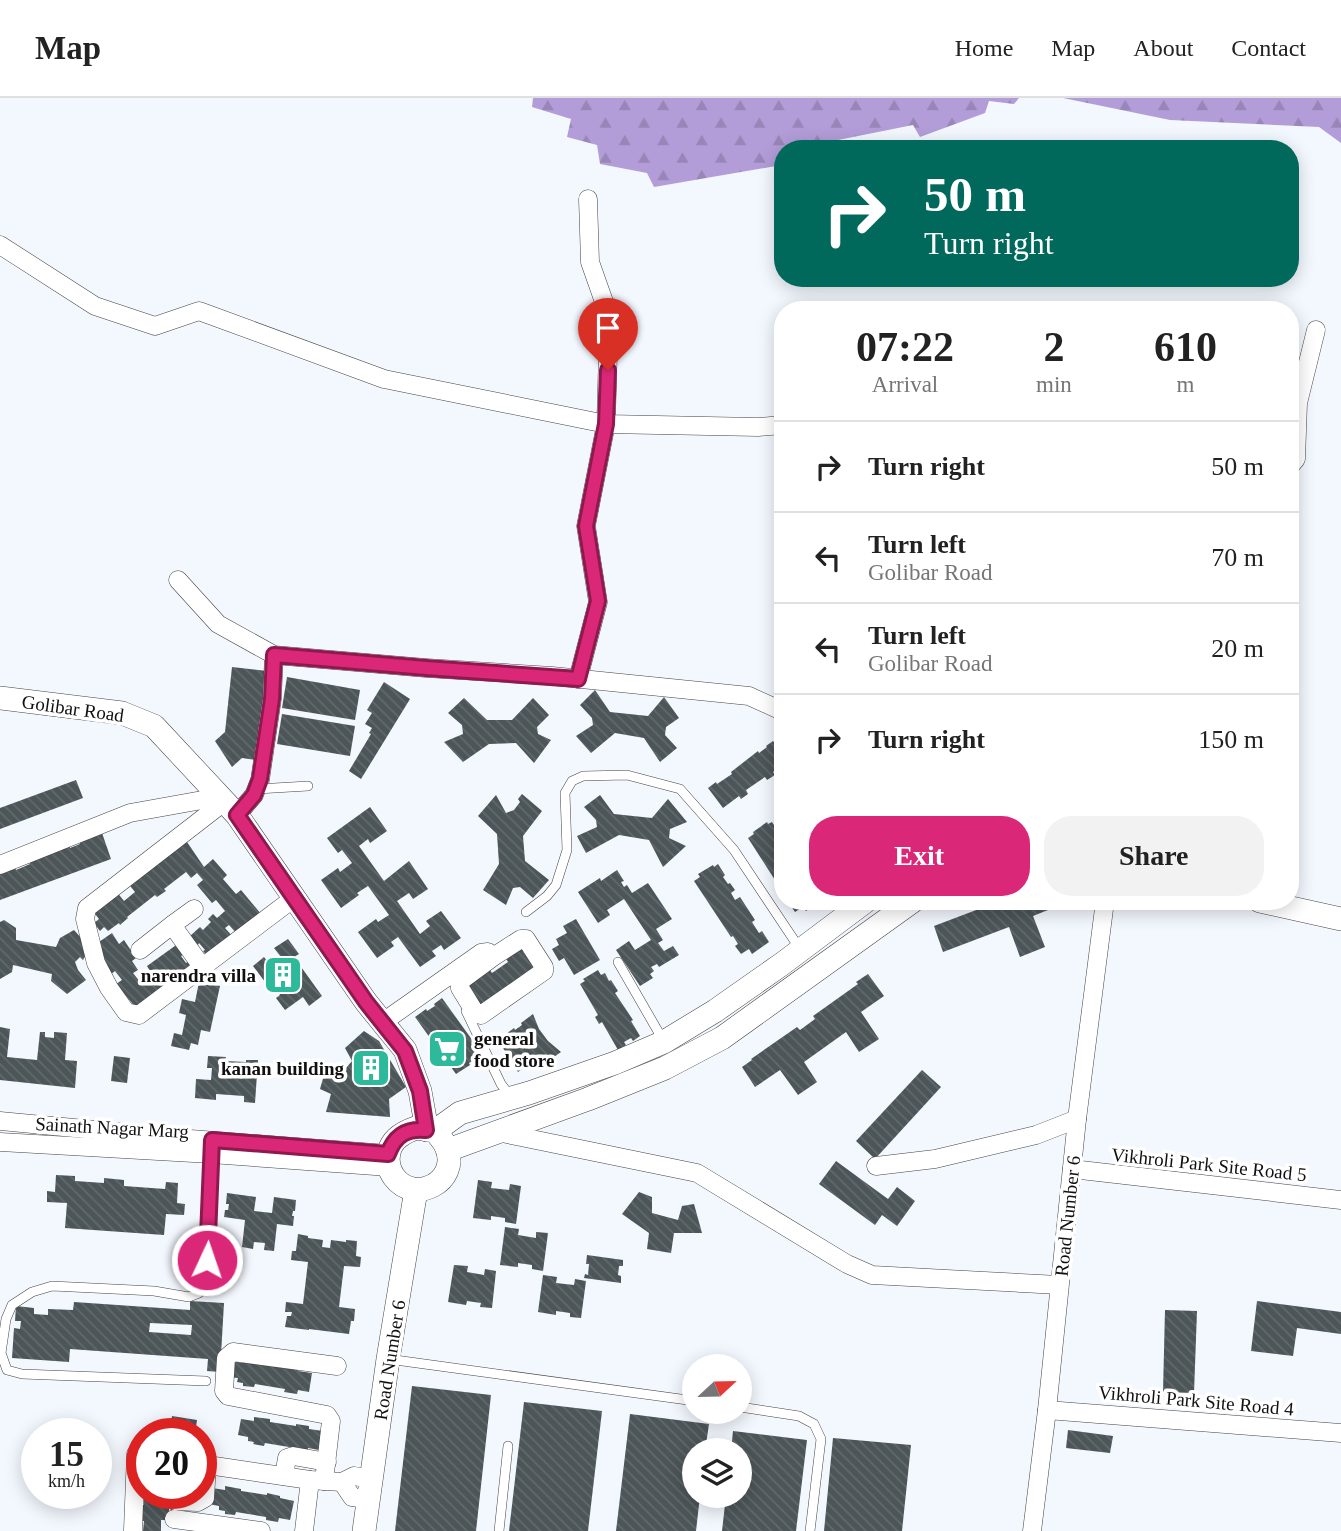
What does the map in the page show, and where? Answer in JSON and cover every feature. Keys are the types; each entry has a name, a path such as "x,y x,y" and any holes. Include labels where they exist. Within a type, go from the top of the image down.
{"street":[{"path":"578,679 598,601 586,526 606,424 609,316 590,262 588,200"},
{"path":"0,245 95,306 155,326 199,311 384,379 606,424 774,426"},
{"path":"1299,399 1316,330"},
{"path":"178,580 218,624 274,655 578,679 750,696 774,707"},
{"path":"0,864 130,813 227,805 254,795 264,756 272,699 274,655"},
{"name":"Golibar Road","path":"0,698 122,713 154,726 227,805 366,1002 405,1051 436,1137 449,1160 443,1179 426,1189 416,1190"},
{"path":"227,805 87,908 85,919 96,963 126,1012 139,1016 294,898"},
{"path":"140,950 194,909"},
{"path":"436,1137 460,1113 615,1063 664,1042 715,1011 854,910"},
{"path":"416,1190 406,1188 398,1182 388,1160 392,1144 398,1136 416,1129 436,1137 497,1132 673,1064 722,1038 895,910"},
{"name":"Road Number 6","path":"1032,1531 1077,1119 1104,910"},
{"path":"1299,910 1341,919"},
{"path":"172,925 203,968"},
{"path":"521,939 526,939 544,971 481,1015 476,1014 459,982 493,957 521,939"},
{"path":"800,949 815,970"},
{"path":"383,1022 481,953 488,952 493,957"},
{"path":"664,1042 673,1064"},
{"path":"520,1095 539,1116"},
{"path":"876,1166 935,1159 1036,1135 1077,1119"},
{"path":"0,1121 211,1147"},
{"path":"497,1132 697,1173 847,1264 872,1275 1059,1285"},
{"name":"Sainath Nagar Marg","path":"0,1142 211,1147 388,1160"},
{"name":"Vikhroli Park Site Road 5","path":"1072,1170 1341,1200"},
{"name":"Road Number 6","path":"364,1531 388,1359 416,1190"},
{"path":"304,1531 326,1481 331,1420 327,1415 228,1396 224,1391 226,1358 233,1352 337,1366"},
{"name":"Vikhroli Park Site Road 4","path":"1047,1409 1341,1433"},
{"path":"284,1476 287,1458 293,1456 327,1462"},
{"path":"217,1467 326,1481 354,1476 370,1489"},
{"path":"133,1530 134,1509"},
{"path":"174,1511 192,1526 261,1531"}],"lane":[{"path":"526,912 547,896 556,885 567,850 565,793 572,781 583,776 627,775 680,789 734,850 800,949"},
{"path":"257,789 308,786"},
{"path":"618,962 664,1042"},
{"path":"462,1003 501,1084 520,1095"},
{"path":"206,1381 22,1374 7,1370 1,1353 6,1319 12,1305 32,1292 52,1286 154,1291 189,1297 199,1293 206,1279 211,1147"},
{"path":"388,1359 682,1399"},
{"path":"752,1410 799,1416 814,1424 821,1438 810,1531"},
{"path":"499,1531 508,1446"}],"green space":[{"path":"533,98 1019,98 1014,104 989,101 985,113 920,137 913,125 838,140 774,140 774,166 654,187 647,173 600,164 597,145 567,137 571,119 532,107"},
{"path":"1063,98 1341,98 1341,143 1319,127 1170,120"}],"building":[{"path":"232,667 267,671 256,760 242,758 232,767 215,741 225,732"},
{"path":"287,677 360,690 355,720 282,708"},
{"path":"384,682 410,699 361,779 349,771 371,734 369,733 372,728 365,724 372,713 367,710"},
{"path":"595,690 610,712 648,716 664,697 679,718 666,727 665,735 677,748 660,762 644,738 615,733 591,753 576,736 593,725 592,718 580,705"},
{"path":"464,698 487,720 512,720 533,698 549,715 537,727 538,734 551,740 534,763 516,743 489,744 463,762 444,742 463,734 462,725 448,713"},
{"path":"282,714 355,726 350,756 277,744"},
{"path":"774,742 774,776 767,780 765,777 746,790 748,794 741,799 739,796 723,808 708,788 732,774 731,772"},
{"path":"76,780 83,798 0,829 0,808"},
{"path":"522,794 542,811 523,836 525,861 549,880 533,898 520,887 513,888 506,905 483,890 499,864 497,834 478,816 496,795 506,813 514,810"},
{"path":"600,795 614,814 652,818 668,799 687,822 670,829 669,838 686,846 663,867 649,840 619,835 586,853 577,836 597,827 596,820 584,807"},
{"path":"370,807 387,831 370,843 368,839 359,846 384,881 409,861 428,889 413,899 409,893 397,901 420,934 430,926 426,921 441,911 461,938 444,950 441,945 432,951 436,956 420,967 398,937 391,942 394,946 377,958 358,932 376,919 378,922 389,915 368,886 341,908 321,880 338,868 340,872 352,863 342,850 338,853 327,838"},
{"path":"767,822 774,825 774,879 748,838"},
{"path":"102,833 111,859 0,900 0,870 15,865 16,870 30,864 28,860 69,845 70,848 80,844 79,841"},
{"path":"185,839 204,867 213,859 227,875 223,879 236,894 241,890 261,914 237,934 229,925 225,928 233,937 209,958 199,943 198,945 190,936 200,927 203,930 211,922 208,919 213,914 217,918 225,911 216,900 212,903 197,885 203,880 197,873 191,878 186,872 164,889 166,891 157,897 155,895 120,925 119,923 108,931 104,927 100,931 94,923 99,919 92,910 116,891 124,901 135,892 127,882"},
{"path":"718,864 725,875 723,877 735,890 731,893 735,900 740,897 755,920 752,922 759,933 762,931 769,942 752,954 749,949 741,954 735,946 738,944 733,936 731,937 694,881 700,877 698,874"},
{"path":"617,870 624,881 621,882 624,887 627,885 632,893 648,883 672,919 656,929 663,940 658,943 664,951 673,946 679,955 659,967 657,964 651,967 654,971 650,974 653,978 640,986 616,950 629,941 635,950 651,940 624,899 607,910 610,915 598,923 578,892"},
{"path":"976,910 1048,910 1033,916 1045,947 1020,957 1009,927 943,952 934,926"},
{"path":"576,919 600,960 574,975 564,958 559,961 552,949 559,945 556,939 567,933 563,926"},
{"path":"4,920 16,928 16,940 56,947 60,938 74,930 90,948 83,960 80,957 75,962 86,980 67,994 51,981 52,974 13,965 12,972 0,979 0,922"},
{"path":"112,933 119,944 124,940 136,958 132,961 138,970 133,973 140,982 150,971 147,966 179,943 185,953 181,956 186,963 190,960 196,968 137,1009 116,984 122,980 115,971 110,975 99,958 103,955 96,944"},
{"name":"narendra villa","path":"288,939 299,954 294,957 322,996 309,1006 303,997 285,1010 276,998 280,995 272,983 268,986 253,966 264,957 270,965 281,957 274,948"},
{"path":"521,942 527,950 523,952 533,966 536,963 541,969 480,1013 464,983 487,966 492,973 508,962 504,955"},
{"path":"598,970 601,975 605,973 618,991 615,993 640,1036 633,1041 631,1038 624,1042 626,1045 618,1050 602,1022 599,1024 595,1017 598,1015 580,984 585,981 583,979"},
{"path":"868,974 884,996 861,1012 879,1039 859,1052 846,1032 804,1062 817,1082 798,1095 780,1070 755,1087 742,1067 797,1027 800,1030 815,1019 813,1016"},
{"path":"199,982 220,986 210,1032 201,1030 198,1045 191,1043 189,1050 171,1046 174,1033 182,1035 186,1015 179,1013 182,999 195,1002"},
{"path":"442,998 483,1055 456,1074 415,1017 435,1006"},
{"path":"533,1014 539,1029 561,1052 544,1064 538,1057 518,1072 498,1040 522,1025 521,1023"},
{"path":"0,1027 10,1029 7,1057 37,1060 40,1032 45,1032 45,1037 54,1038 54,1032 67,1033 65,1060 77,1061 75,1088 0,1080"},
{"name":"kanan building","path":"364,1031 379,1041 406,1087 389,1099 390,1117 326,1112 331,1094 320,1089 324,1075 340,1075 352,1061 345,1048"},
{"path":"114,1056 130,1058 127,1083 111,1081"},
{"path":"208,1056 226,1057 225,1061 258,1060 255,1103 244,1102 244,1096 216,1094 216,1100 195,1098 196,1079 211,1080 212,1068 207,1068"},
{"path":"922,1070 941,1087 875,1159 856,1141"},
{"path":"836,1161 888,1199 897,1187 915,1201 897,1226 882,1215 875,1225 819,1184"},
{"path":"56,1175 75,1176 75,1181 104,1183 104,1178 124,1180 124,1186 165,1189 166,1182 178,1183 177,1203 185,1204 184,1215 166,1214 164,1235 65,1228 67,1203 47,1202 47,1191 55,1192"},
{"path":"478,1180 492,1182 491,1188 509,1190 510,1184 521,1186 516,1224 505,1222 505,1218 491,1216 491,1220 473,1218"},
{"path":"639,1192 652,1197 652,1213 678,1220 682,1206 694,1204 702,1233 674,1233 671,1253 647,1249 649,1233 622,1214"},
{"path":"227,1193 256,1197 254,1211 272,1213 274,1197 296,1200 292,1216 293,1226 277,1224 274,1251 264,1250 265,1243 254,1242 253,1249 242,1247 245,1220 224,1217 229,1204 226,1204"},
{"path":"505,1227 519,1229 518,1235 536,1238 536,1232 548,1233 543,1271 532,1269 532,1265 518,1263 518,1267 500,1265"},
{"path":"298,1234 323,1240 322,1247 330,1248 331,1240 357,1241 356,1256 361,1257 360,1267 344,1266 339,1307 355,1309 349,1334 285,1327 287,1316 291,1316 292,1312 285,1312 286,1302 303,1304 308,1262 291,1260 292,1251 296,1251"},
{"path":"587,1255 623,1260 618,1275 621,1276 621,1283 584,1278 585,1274 588,1275"},
{"path":"454,1265 468,1266 467,1272 484,1275 485,1269 496,1271 492,1308 480,1307 481,1303 467,1301 466,1305 448,1302"},
{"path":"543,1275 557,1277 556,1283 574,1285 575,1279 586,1281 581,1318 556,1311 556,1315 538,1312"},
{"path":"190,1301 224,1303 220,1372 207,1371 208,1359 70,1349 69,1362 12,1358 14,1328 20,1329 21,1321 15,1321 16,1306 34,1308 34,1314 48,1315 48,1309 73,1310 74,1302 190,1310","holes":["150,1323 192,1325 191,1335 149,1332"]},
{"path":"1257,1301 1341,1312 1341,1334 1297,1328 1293,1356 1251,1351"},
{"path":"1165,1310 1197,1311 1194,1393 1163,1392"},
{"path":"244,1358 312,1373 309,1392 298,1390 297,1394 255,1384 254,1387 243,1386 243,1383 237,1382 238,1378 228,1377 231,1361 243,1363"},
{"path":"412,1386 491,1395 476,1531 395,1531"},
{"path":"524,1402 602,1411 588,1531 509,1531"},
{"path":"630,1414 682,1421 682,1424 709,1424 707,1438 682,1438 682,1508 699,1508 696,1531 616,1531"},
{"path":"254,1417 270,1419 270,1422 309,1426 309,1429 323,1431 319,1450 308,1448 307,1453 265,1443 264,1446 253,1444 254,1442 248,1441 248,1437 238,1435 241,1419 254,1421"},
{"path":"1068,1430 1113,1436 1110,1453 1066,1448"},
{"path":"733,1431 807,1440 796,1531 722,1531 725,1508 752,1508 752,1438 732,1438"},
{"path":"833,1438 911,1445 902,1531 824,1531"},
{"path":"225,1486 294,1501 290,1520 279,1518 278,1522 236,1512 235,1515 225,1514 217,1506 217,1489 225,1490"},
{"path":"139,1509 169,1509 169,1520 161,1520 161,1531 143,1531 144,1521 139,1521"}],"place":[{"name":"narendra villa","path":"283,975"},
{"name":"general food store","path":"447,1049"},
{"name":"kanan building","path":"371,1068"}],"route":[{"path":"207,1260 212,1140 388,1154 398,1136 416,1129 426,1130 420,1091 405,1051 366,1002 237,815 254,795 260,779 272,699 274,655 578,679 598,601 586,526 606,424 608,370"}]}
